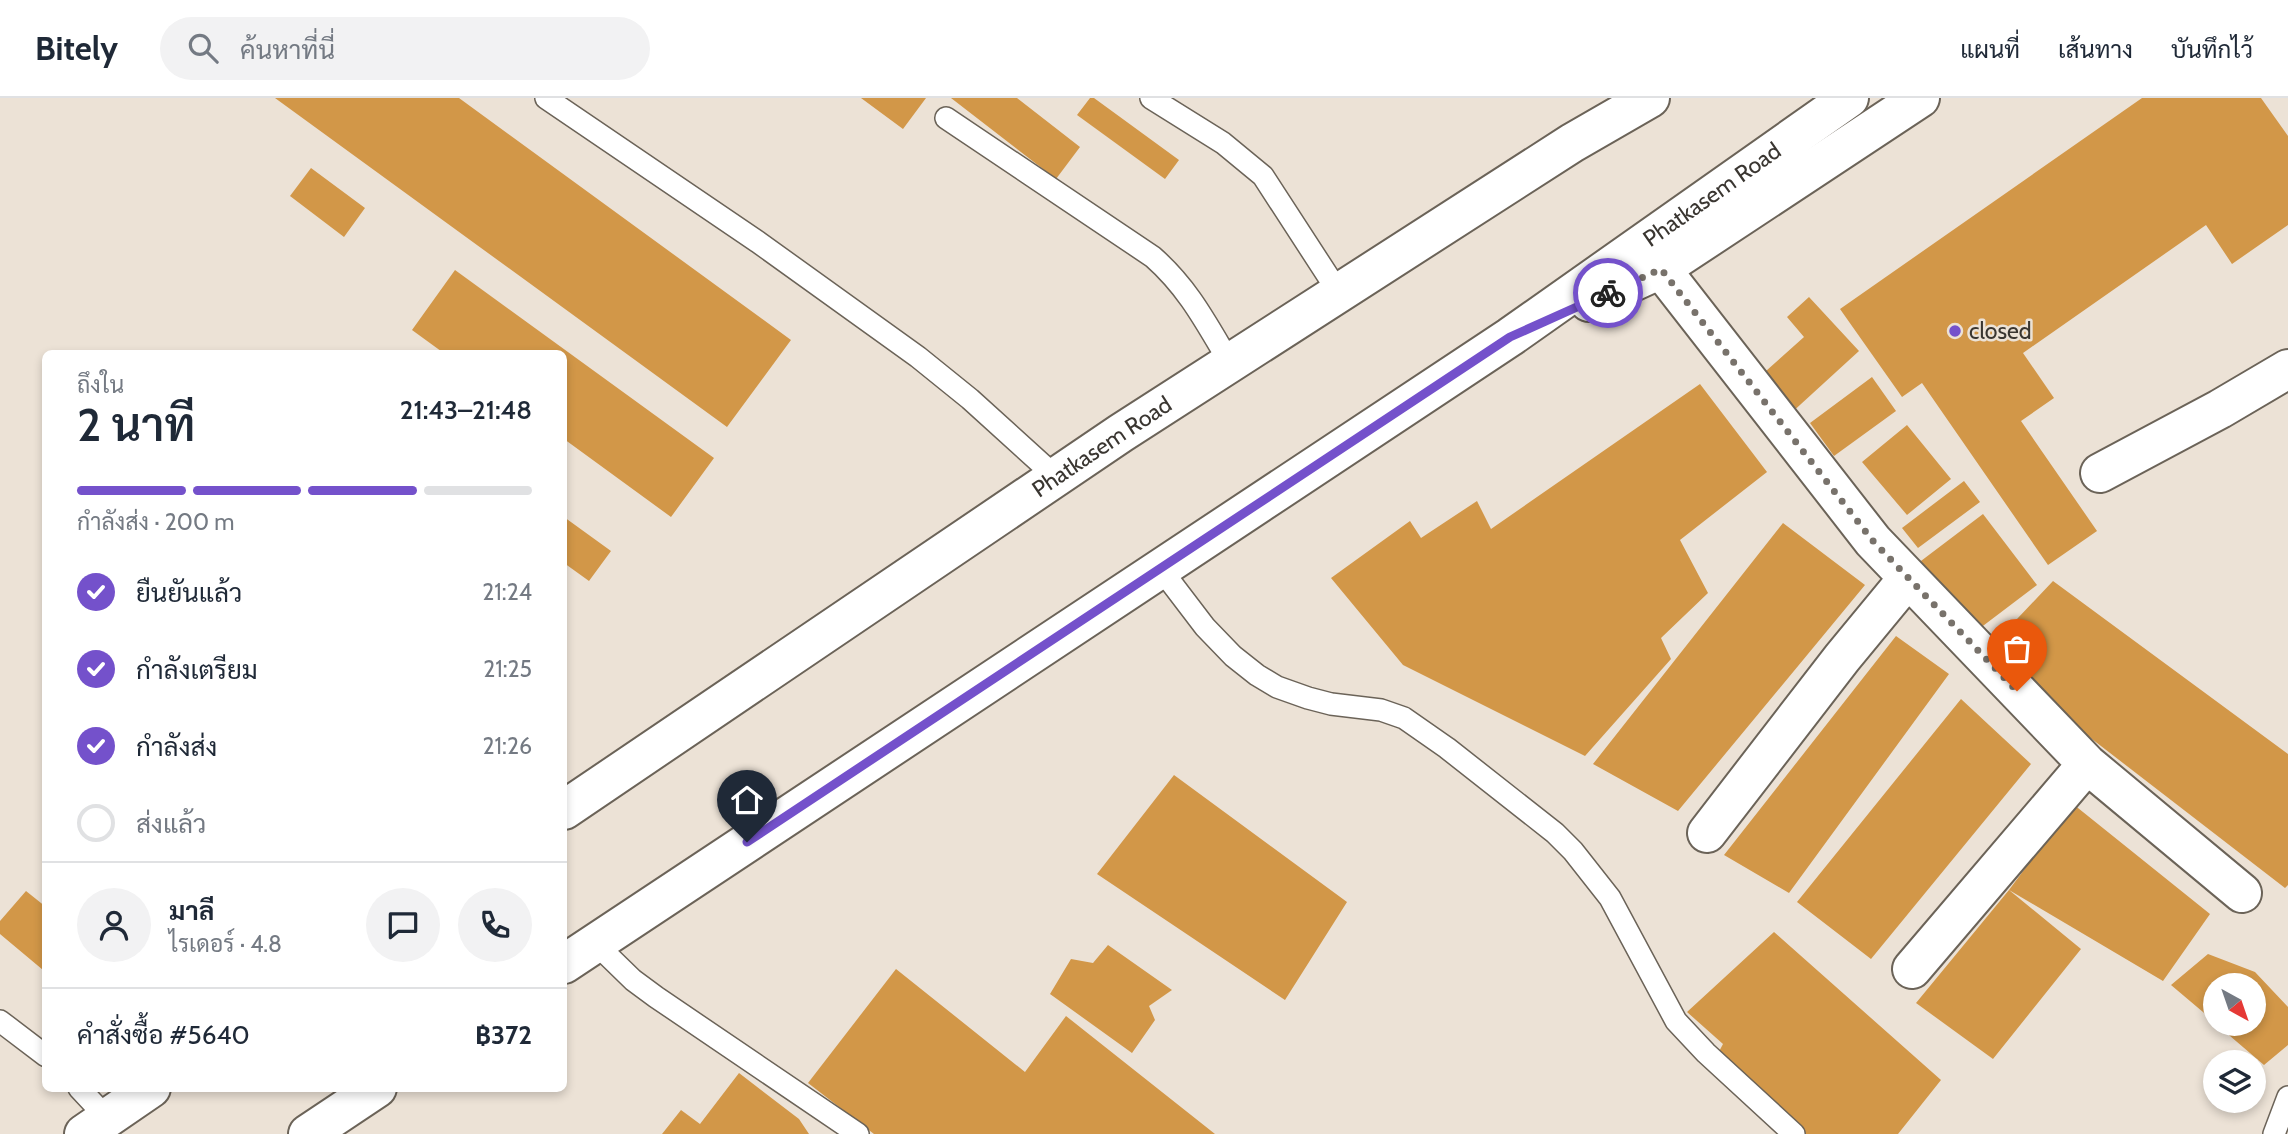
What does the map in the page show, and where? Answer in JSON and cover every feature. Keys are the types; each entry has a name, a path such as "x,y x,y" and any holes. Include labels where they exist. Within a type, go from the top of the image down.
{"main road":[{"path":"1572,143 1632,98"},
{"name":"Phatkasem Road","path":"567,808 1056,477 1572,143 1650,98"},
{"name":"Phatkasem Road","path":"567,962 1510,337 1849,98"},
{"path":"1510,337 1661,269 1920,98"},
{"path":"1661,269 1873,541 2087,764 2242,893"},
{"path":"2100,473 2288,369"},
{"path":"1707,833 1842,658 1908,578"},
{"path":"1912,970 2087,764"},
{"path":"95,1126 145,1092"},
{"path":"308,1134 371,1092"}],"lane":[{"path":"546,98 758,242 918,357 970,399 1056,477"},
{"path":"1151,98 1223,143 1247,160 1263,176 1339,293"},
{"path":"946,118 1161,264 1187,291 1230,363"},
{"path":"1160,568 1205,626 1233,656 1257,675 1277,687 1308,698 1331,704 1381,710 1404,718 1447,748 1555,833 1580,859 1610,898 1676,1021 1698,1045 1794,1134"},
{"path":"595,943 633,980 656,997 858,1134"},
{"path":"0,1021 42,1053"},
{"path":"81,1092 95,1126"},
{"path":"2274,1134 2288,1097"}],"building":[{"path":"275,98 459,98 791,340 727,427"},
{"path":"861,98 926,98 903,129"},
{"path":"951,98 1017,98 1080,147 1056,179"},
{"path":"1090,98 1094,98 1179,160 1165,179 1077,115"},
{"name":"closed","path":"2142,98 2261,98 2288,136 2288,225 2232,264 2206,225 2023,353 2054,398 2021,421 2097,531 2048,565 1922,383 1902,397 1840,309"},
{"path":"311,168 365,208 344,237 290,196"},
{"path":"455,270 565,350 440,350 412,330"},
{"path":"1809,297 1859,351 1789,415 1757,379 1804,337 1787,317"},
{"path":"567,351 714,458 671,517 567,441"},
{"path":"1872,377 1896,411 1834,456 1810,423"},
{"path":"1700,384 1767,472 1680,540 1708,593 1661,638 1671,659 1585,756 1403,665 1331,578 1410,521 1421,538 1477,501 1491,529"},
{"path":"1907,425 1951,479 1907,515 1862,462"},
{"path":"1964,481 1980,502 1918,548 1902,528"},
{"path":"1983,514 2037,585 1967,638 1913,567"},
{"path":"567,519 611,551 589,581 567,565"},
{"path":"1783,523 1865,585 1678,811 1593,764"},
{"path":"2053,581 2288,754 2288,885 2285,888 1983,655"},
{"path":"1896,636 1949,674 1789,893 1724,855"},
{"path":"1961,699 2031,764 1871,959 1797,902"},
{"path":"1174,775 1347,902 1285,1000 1097,874"},
{"path":"2073,804 2210,914 2163,981 2009,890"},
{"path":"2009,890 2081,949 1993,1059 1916,1003"},
{"path":"26,891 42,904 42,969 0,934 0,921"},
{"path":"1774,932 1941,1080 1898,1134 1801,1134 1714,1061 1723,1044 1687,1012"},
{"path":"1108,945 1172,990 1149,1006 1155,1020 1132,1053 1050,994 1071,959 1093,963"},
{"path":"2208,954 2256,973 2203,973 2203,1012 2171,985"},
{"path":"896,969 1025,1072 1066,1016 1215,1134 874,1134 808,1083"},
{"path":"2266,984 2288,1007 2288,1045 2266,1063 2266,1050 2246,1050 2230,1036 2266,1036"},
{"path":"739,1073 799,1119 809,1134 662,1134 681,1110 700,1124"}],"way so far":[{"path":"1608,293 1661,269 1873,541 2017,691"}],"place":[{"name":"closed","path":"1955,331"}],"route":[{"path":"747,842 1510,337 1608,293"}]}
